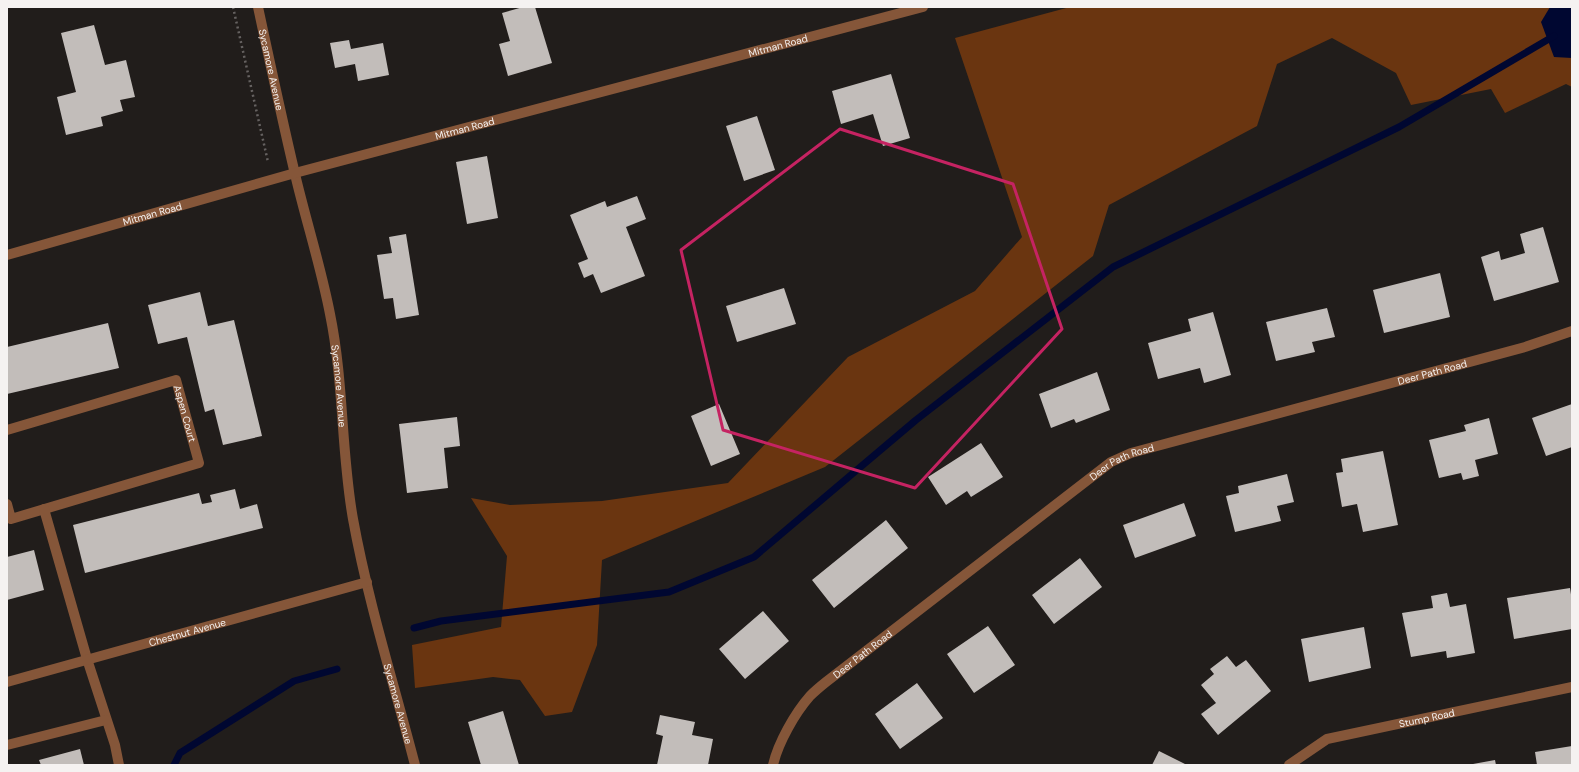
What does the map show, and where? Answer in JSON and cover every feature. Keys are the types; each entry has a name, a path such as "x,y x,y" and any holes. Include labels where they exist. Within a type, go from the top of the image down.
{"street":[{"name":"Sycamore Avenue","path":"258,7 295,173 317,255 330,316 336,351 349,491 367,582 415,765"},
{"name":"Mitman Road","path":"7,255 295,173 924,7"},
{"name":"Deer Path Road","path":"773,765 776,753 799,711 816,691 1111,462 1131,453 1525,347 1572,331"},
{"name":"Aspen Court","path":"7,430 176,380 199,463 11,519 7,504"},
{"path":"44,509 87,659 115,745 119,765"},
{"name":"Chestnut Avenue","path":"7,682 367,582"},
{"name":"Stump Road","path":"1289,765 1327,739 1572,687"},
{"path":"7,745 106,720"}],"path":[{"path":"233,7 272,180"}],"highlighted area":[{"path":"840,129 1013,184 1062,329 915,488 723,430 681,250"}],"shaded area":[{"path":"1070,7 1572,7 1572,87 1566,84 1505,113 1491,89 1411,105 1396,73 1332,38 1277,64 1257,126 1109,205 1093,256 825,467 602,560 597,645 572,712 545,716 520,680 493,677 415,688 412,645 501,627 507,556 471,498 510,505 602,501 728,483 848,357 975,291 1022,237 955,38"}],"water":[{"path":"1550,7 1572,7 1572,58 1554,57 1541,22"}],"building":[{"path":"523,7 535,7 552,63 508,76 499,44 510,41 502,13"},
{"path":"94,25 105,65 126,60 135,97 120,100 123,111 101,117 103,126 66,135 57,97 76,92 61,33"},
{"path":"349,40 351,49 383,43 389,75 358,81 355,64 335,68 330,43"},
{"path":"891,74 910,138 883,146 873,114 841,124 832,91"},
{"path":"757,116 775,170 744,181 726,126"},
{"path":"487,156 498,218 467,224 456,162"},
{"path":"637,196 646,219 626,227 645,276 601,293 593,274 584,278 578,263 588,259 570,215 605,201 607,207"},
{"path":"1543,227 1559,282 1494,301 1481,257 1499,251 1501,260 1525,253 1520,234"},
{"path":"406,234 419,315 396,319 393,298 384,299 377,255 392,253 389,237"},
{"path":"1440,273 1450,317 1384,333 1373,290"},
{"path":"784,288 796,324 737,342 726,306"},
{"path":"200,292 208,326 234,320 262,436 223,445 214,409 205,412 187,337 158,344 148,305"},
{"path":"1327,308 1335,337 1312,342 1315,352 1276,361 1266,322"},
{"path":"1213,312 1231,375 1204,383 1200,368 1158,379 1148,343 1191,331 1188,319"},
{"path":"108,323 119,368 7,394 7,347"},
{"path":"1097,372 1110,410 1076,423 1074,419 1051,428 1039,394"},
{"path":"719,404 740,454 711,466 691,416"},
{"path":"1572,404 1572,447 1546,456 1532,418"},
{"path":"457,417 460,446 444,448 448,488 407,493 399,424"},
{"path":"1489,418 1498,454 1475,460 1479,476 1463,480 1461,473 1439,478 1429,440 1466,431 1464,425"},
{"path":"981,443 1003,477 971,497 967,491 946,505 928,477"},
{"path":"1383,451 1398,525 1363,532 1357,504 1342,507 1336,473 1343,472 1341,459"},
{"path":"1287,474 1294,502 1277,506 1281,521 1235,532 1226,496 1239,493 1238,486"},
{"path":"235,489 240,509 257,504 263,528 85,573 73,525 199,493 202,504 212,502 210,495"},
{"path":"1184,503 1196,536 1135,558 1123,525"},
{"path":"886,520 908,548 834,608 812,580"},
{"path":"34,550 44,590 7,600 7,557"},
{"path":"1080,558 1102,587 1054,624 1032,595"},
{"path":"1570,588 1572,601 1572,629 1514,639 1507,598"},
{"path":"1447,593 1450,607 1466,604 1475,653 1447,658 1446,651 1411,657 1402,613 1433,608 1431,596"},
{"path":"763,611 789,641 745,679 719,649"},
{"path":"988,626 1015,665 974,693 947,654"},
{"path":"1364,627 1371,668 1309,682 1301,639"},
{"path":"1227,656 1236,667 1246,660 1271,691 1218,735 1201,714 1216,703 1201,685 1214,674 1210,669"},
{"path":"917,683 943,718 900,749 875,714"},
{"path":"503,711 519,765 481,765 468,722"},
{"path":"660,715 695,722 692,735 713,739 708,765 657,765 663,736 656,734"},
{"path":"1572,746 1572,765 1537,765 1535,752"},
{"path":"80,749 84,765 41,765 39,760"},
{"path":"1159,751 1187,765 1152,765"},
{"path":"1495,760 1496,765 1473,765 1473,764"}],"waterway":[{"path":"414,628 441,621 669,592 754,557 916,420 1113,267 1399,127 1554,36"},
{"path":"174,765 180,753 294,681 337,669"}]}
